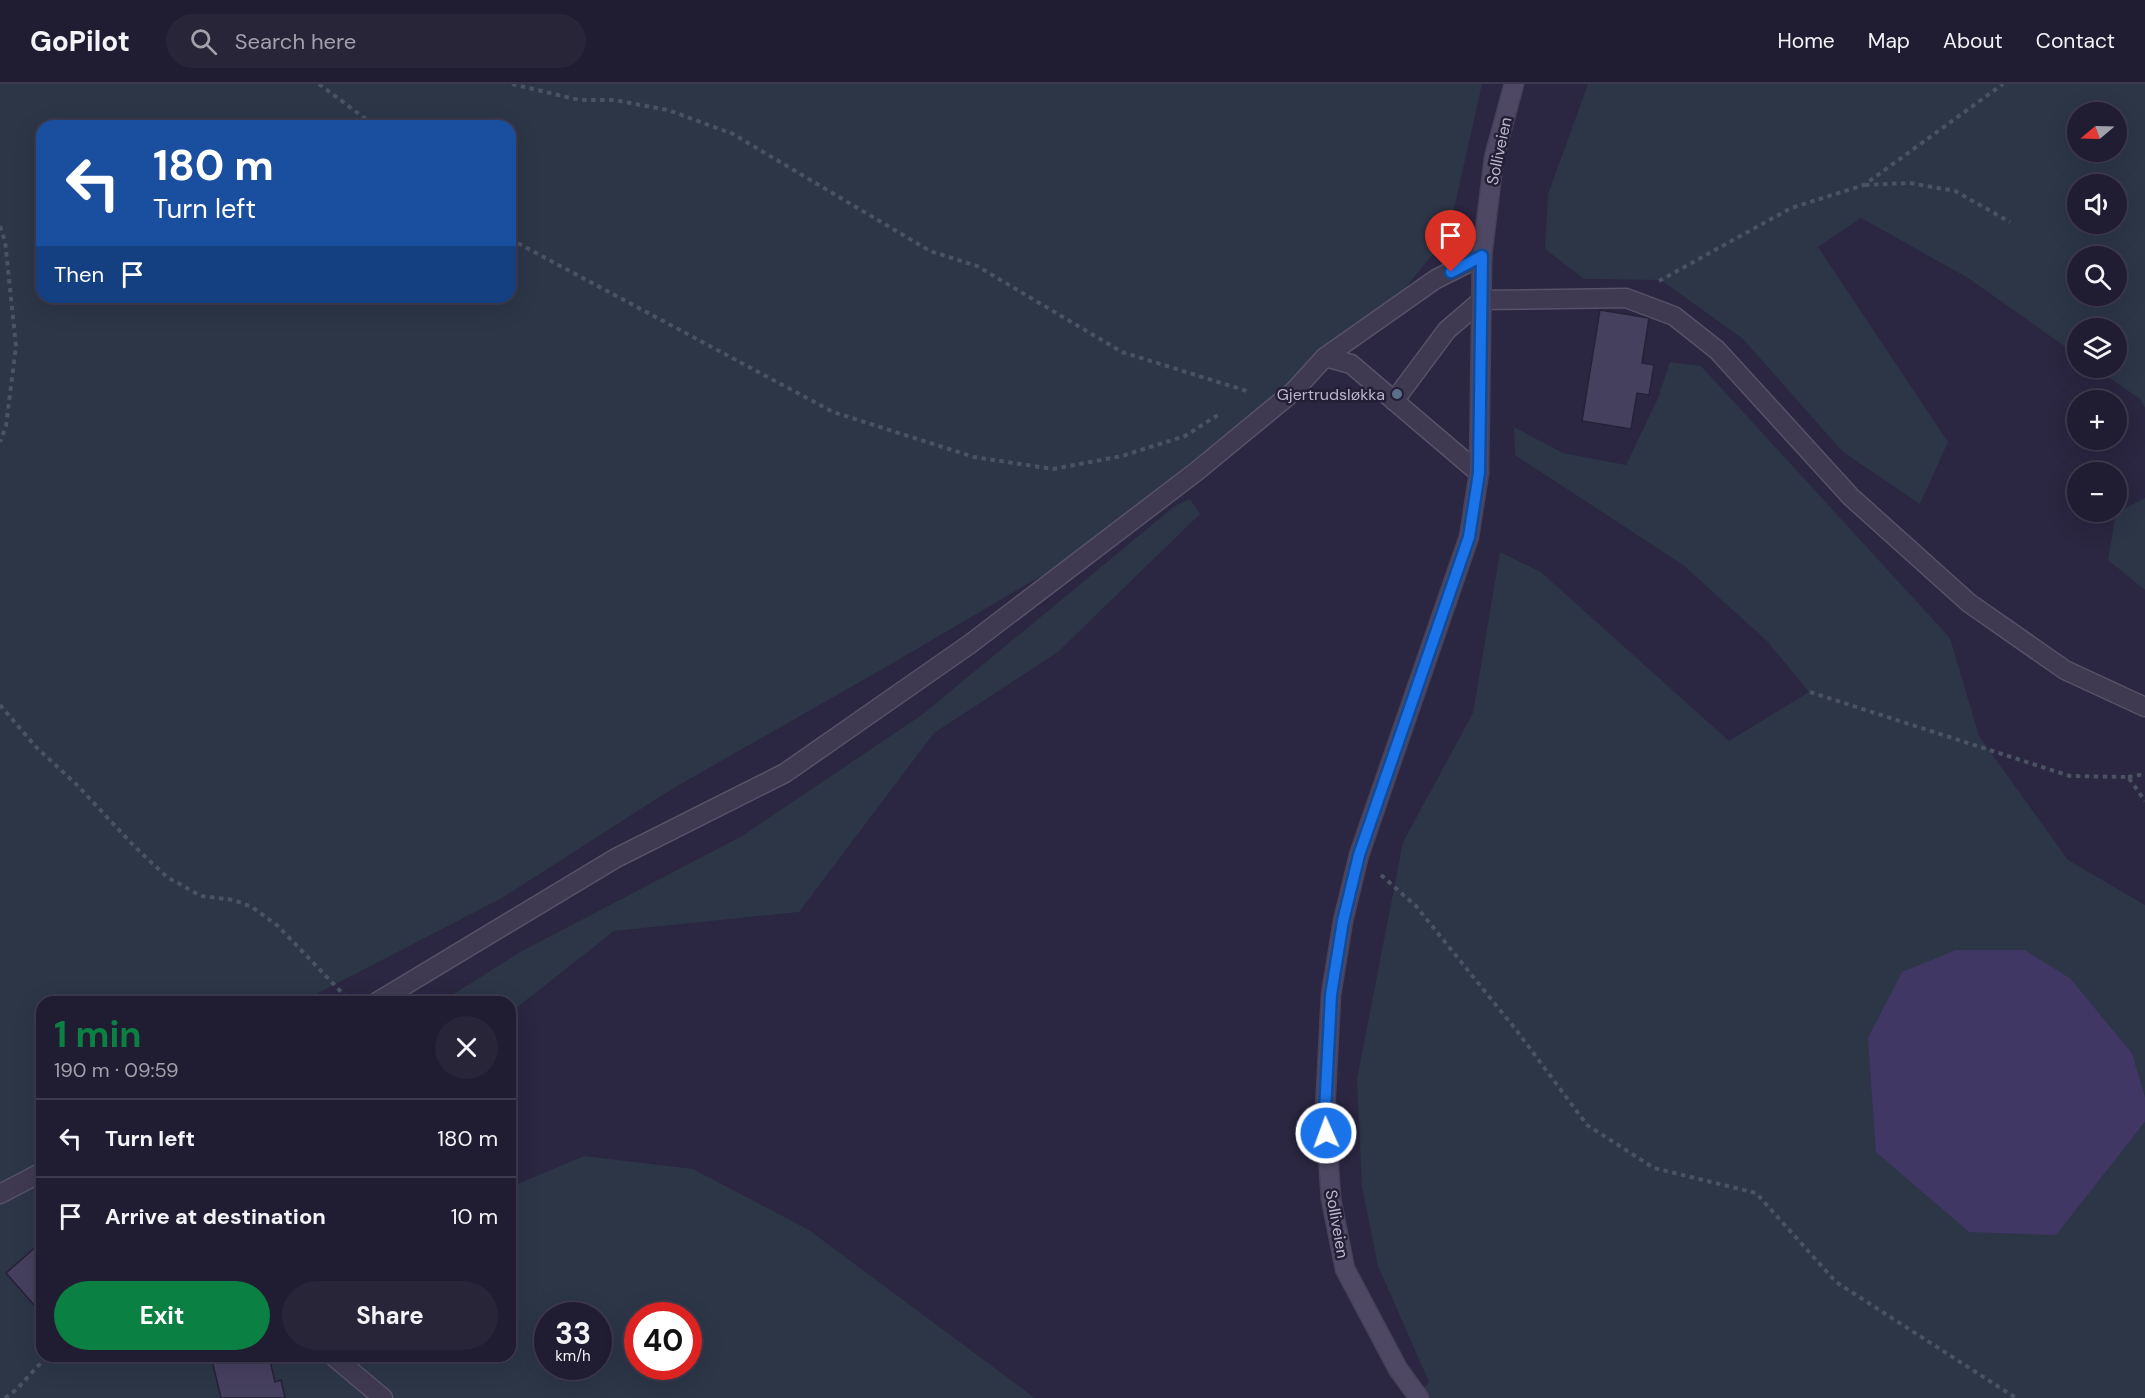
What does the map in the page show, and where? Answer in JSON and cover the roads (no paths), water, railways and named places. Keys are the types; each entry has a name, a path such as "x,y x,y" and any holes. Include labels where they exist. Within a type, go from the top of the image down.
{"street":[{"name":"Solliveien","path":"1419,1398 1398,1369 1345,1269 1331,1199 1325,1111 1331,995 1343,921 1359,855 1469,537 1479,473 1482,256 1494,158 1514,84"},
{"path":"386,996 616,858 785,773 970,644 1197,471 1294,392 1325,357 1436,279 1482,256"},
{"path":"1394,401 1447,330 1482,300 1626,298 1674,316 1717,350 1851,497 1970,603 2065,670 2145,708"},
{"path":"1325,357 1352,364 1479,473"},
{"path":"0,1194 36,1175"},
{"path":"340,1362 383,1398"}],"place":[{"name":"Gjertrudsløkka","path":"1397,394"}]}
